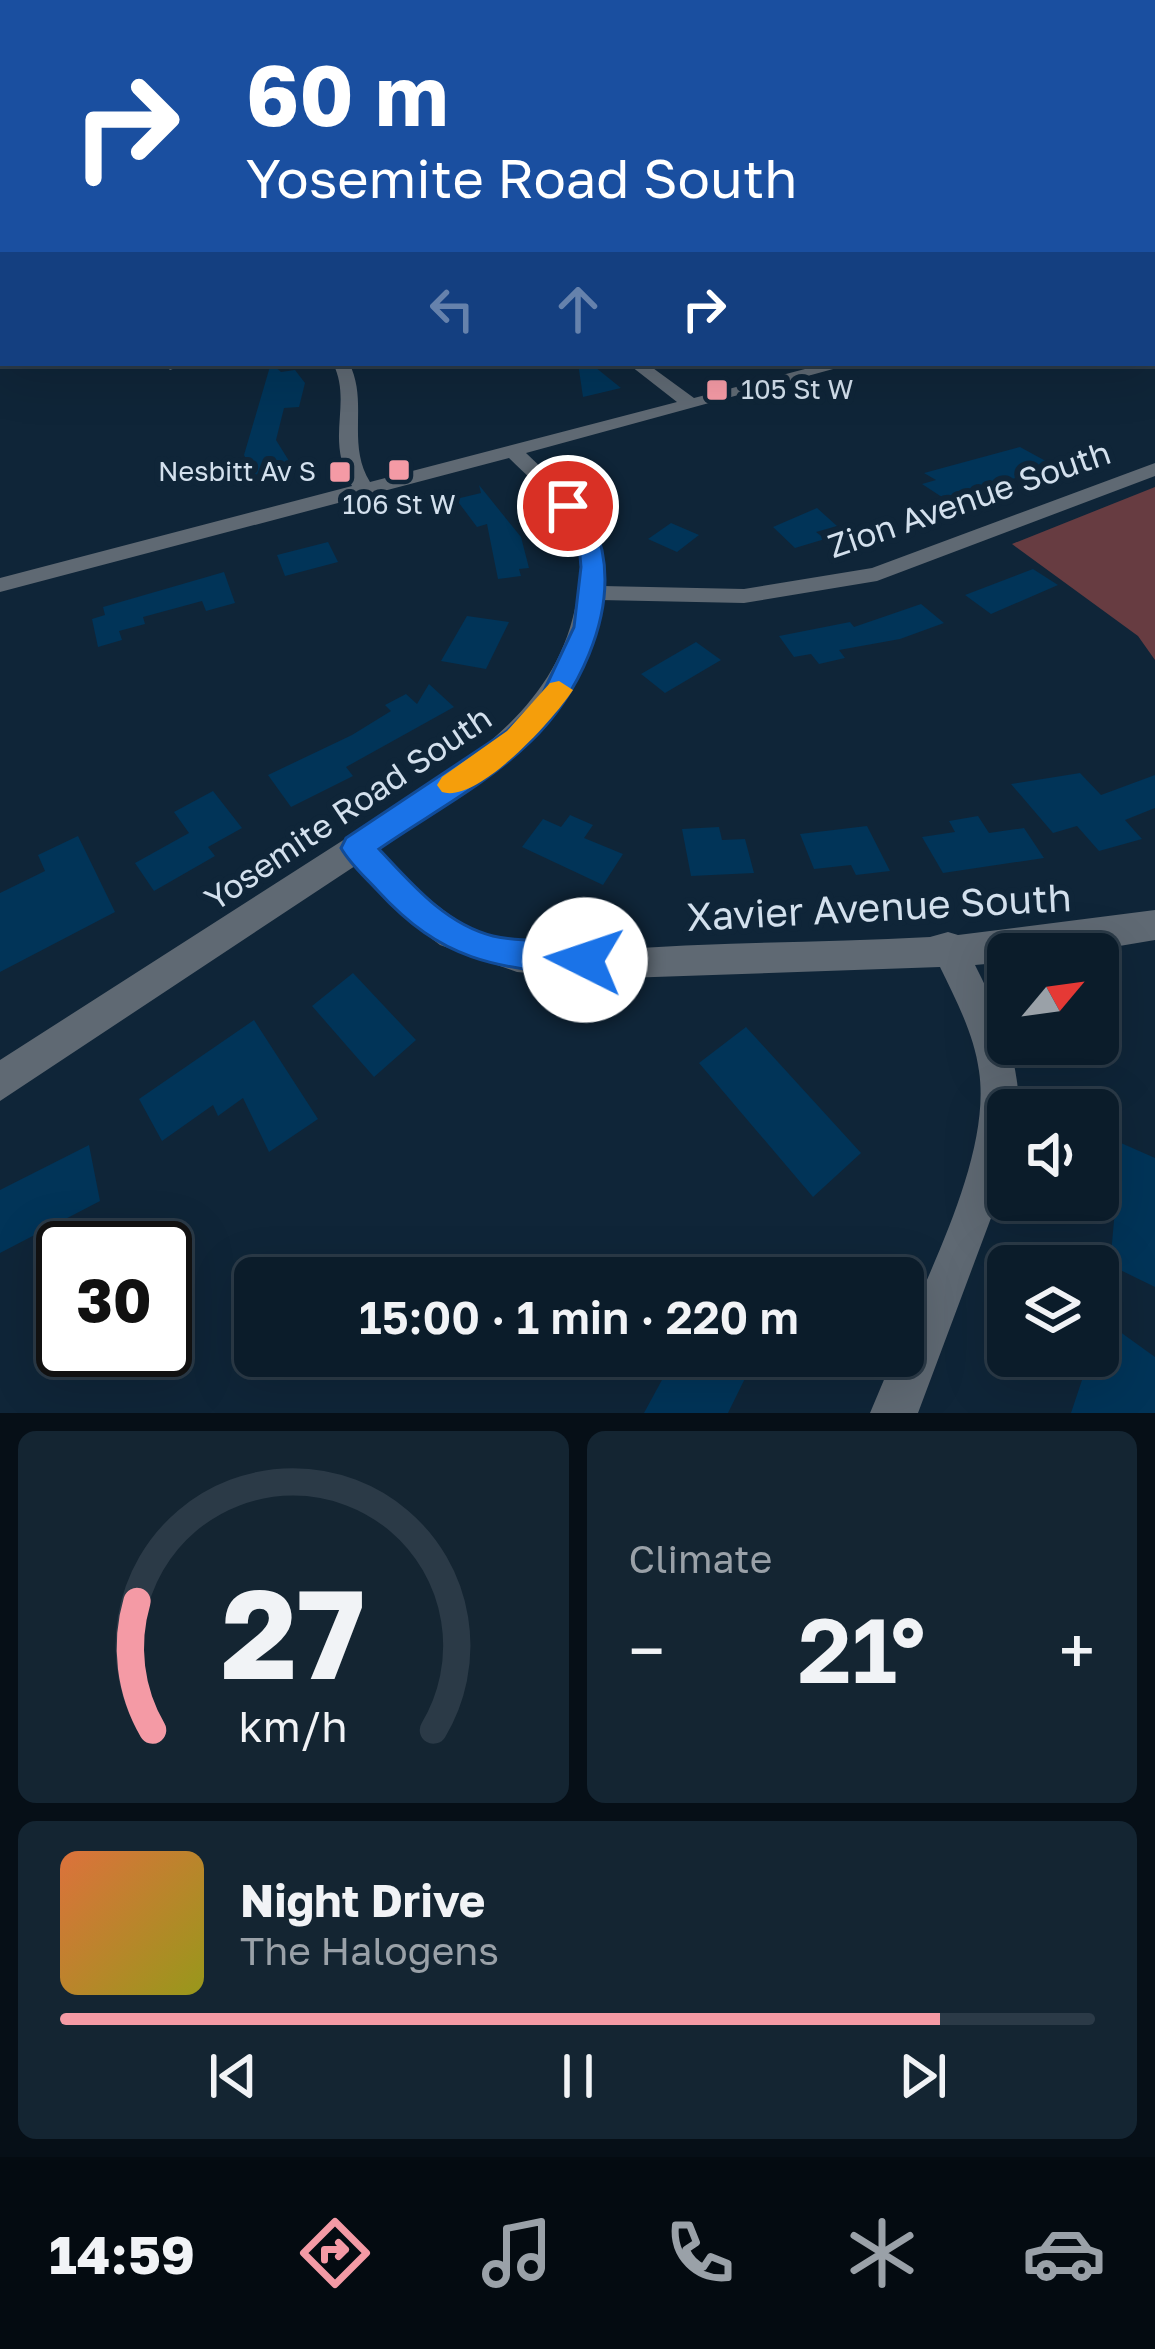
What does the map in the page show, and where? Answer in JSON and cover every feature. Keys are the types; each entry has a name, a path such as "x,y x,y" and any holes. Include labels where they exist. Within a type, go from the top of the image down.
{"street":[{"path":"342,366 351,384 342,440 345,459 365,491"},
{"path":"639,366 692,405"},
{"path":"0,585 836,366"},
{"name":"Yosemite Road South","path":"0,1082 517,739 553,702 586,627 590,545 580,525 515,453"},
{"name":"Zion Avenue South","path":"589,593 744,596 877,574 1155,469"},
{"name":"Xavier Avenue South","path":"357,848 414,908 449,934 493,952 630,962 1075,939 1155,925"},
{"path":"894,1413 1000,1132 1000,1078 986,1024 948,947"}],"shaded area":[{"path":"1155,487 1155,660 1138,636 1012,544"}],"building":[{"path":"270,366 281,372 295,370 305,383 299,407 284,408 276,440 294,469 256,478 244,455"},
{"path":"578,366 594,366 621,388 583,397"},
{"path":"1020,447 1053,465 948,501 922,484 936,480 924,473"},
{"path":"479,485 521,537 529,568 519,569 521,576 498,579 487,524 477,527 456,499 481,493"},
{"path":"817,508 837,526 816,532 825,539 795,548 773,527"},
{"path":"671,523 699,535 677,552 648,539"},
{"path":"328,542 338,562 285,576 277,555"},
{"path":"1033,569 1058,585 991,614 965,595"},
{"path":"224,572 235,603 206,611 202,601 143,617 145,624 119,631 122,640 98,647 92,619 105,615 103,607"},
{"path":"921,604 944,623 900,639 839,650 845,658 819,664 811,654 794,657 779,636 850,622 854,627"},
{"path":"467,616 509,622 486,669 441,661"},
{"path":"696,642 721,660 665,693 641,674"},
{"path":"429,684 454,707 346,767 353,776 291,807 268,775 352,735 391,711 385,705 406,694 417,704"},
{"path":"1080,773 1101,795 1155,775 1155,808 1125,820 1142,839 1099,851 1077,826 1053,833 1011,784"},
{"path":"213,791 242,828 208,847 215,856 154,891 135,863 189,833 174,812"},
{"path":"570,815 593,825 584,838 623,854 603,885 522,847 543,819 561,827"},
{"path":"978,816 989,833 1024,828 1044,858 943,873 922,837 955,832 949,821"},
{"path":"867,826 890,871 856,875 851,865 814,869 800,834"},
{"path":"719,827 722,840 745,839 754,873 691,876 682,829"},
{"path":"78,836 115,912 0,972 0,893 45,871 38,855"},
{"path":"353,973 416,1040 374,1077 312,1006"},
{"path":"254,1020 318,1119 269,1152 243,1098 218,1116 213,1105 162,1141 139,1099"},
{"path":"746,1027 861,1153 813,1197 699,1063"},
{"path":"1121,1143 1155,1158 1155,1287 1119,1269 1119,1245 1112,1245 1114,1221 1119,1221"},
{"path":"89,1145 100,1201 62,1221 36,1221 36,1234 0,1253 0,1190"},
{"path":"1119,1331 1155,1357 1155,1413 1071,1413 1083,1377 1119,1377"},
{"path":"664,1377 746,1377 728,1413 644,1413"}],"slow traffic":[{"path":"452,785 517,739 559,690"}],"place":[{"name":"105 St W","path":"717,390"},
{"name":"106 St W","path":"399,470"},
{"name":"Nesbitt Av S","path":"340,472"}],"route":[{"path":"568,506 590,545 592,567 586,627 553,702 517,739 357,848 414,908 449,934 493,952 585,960"}]}
